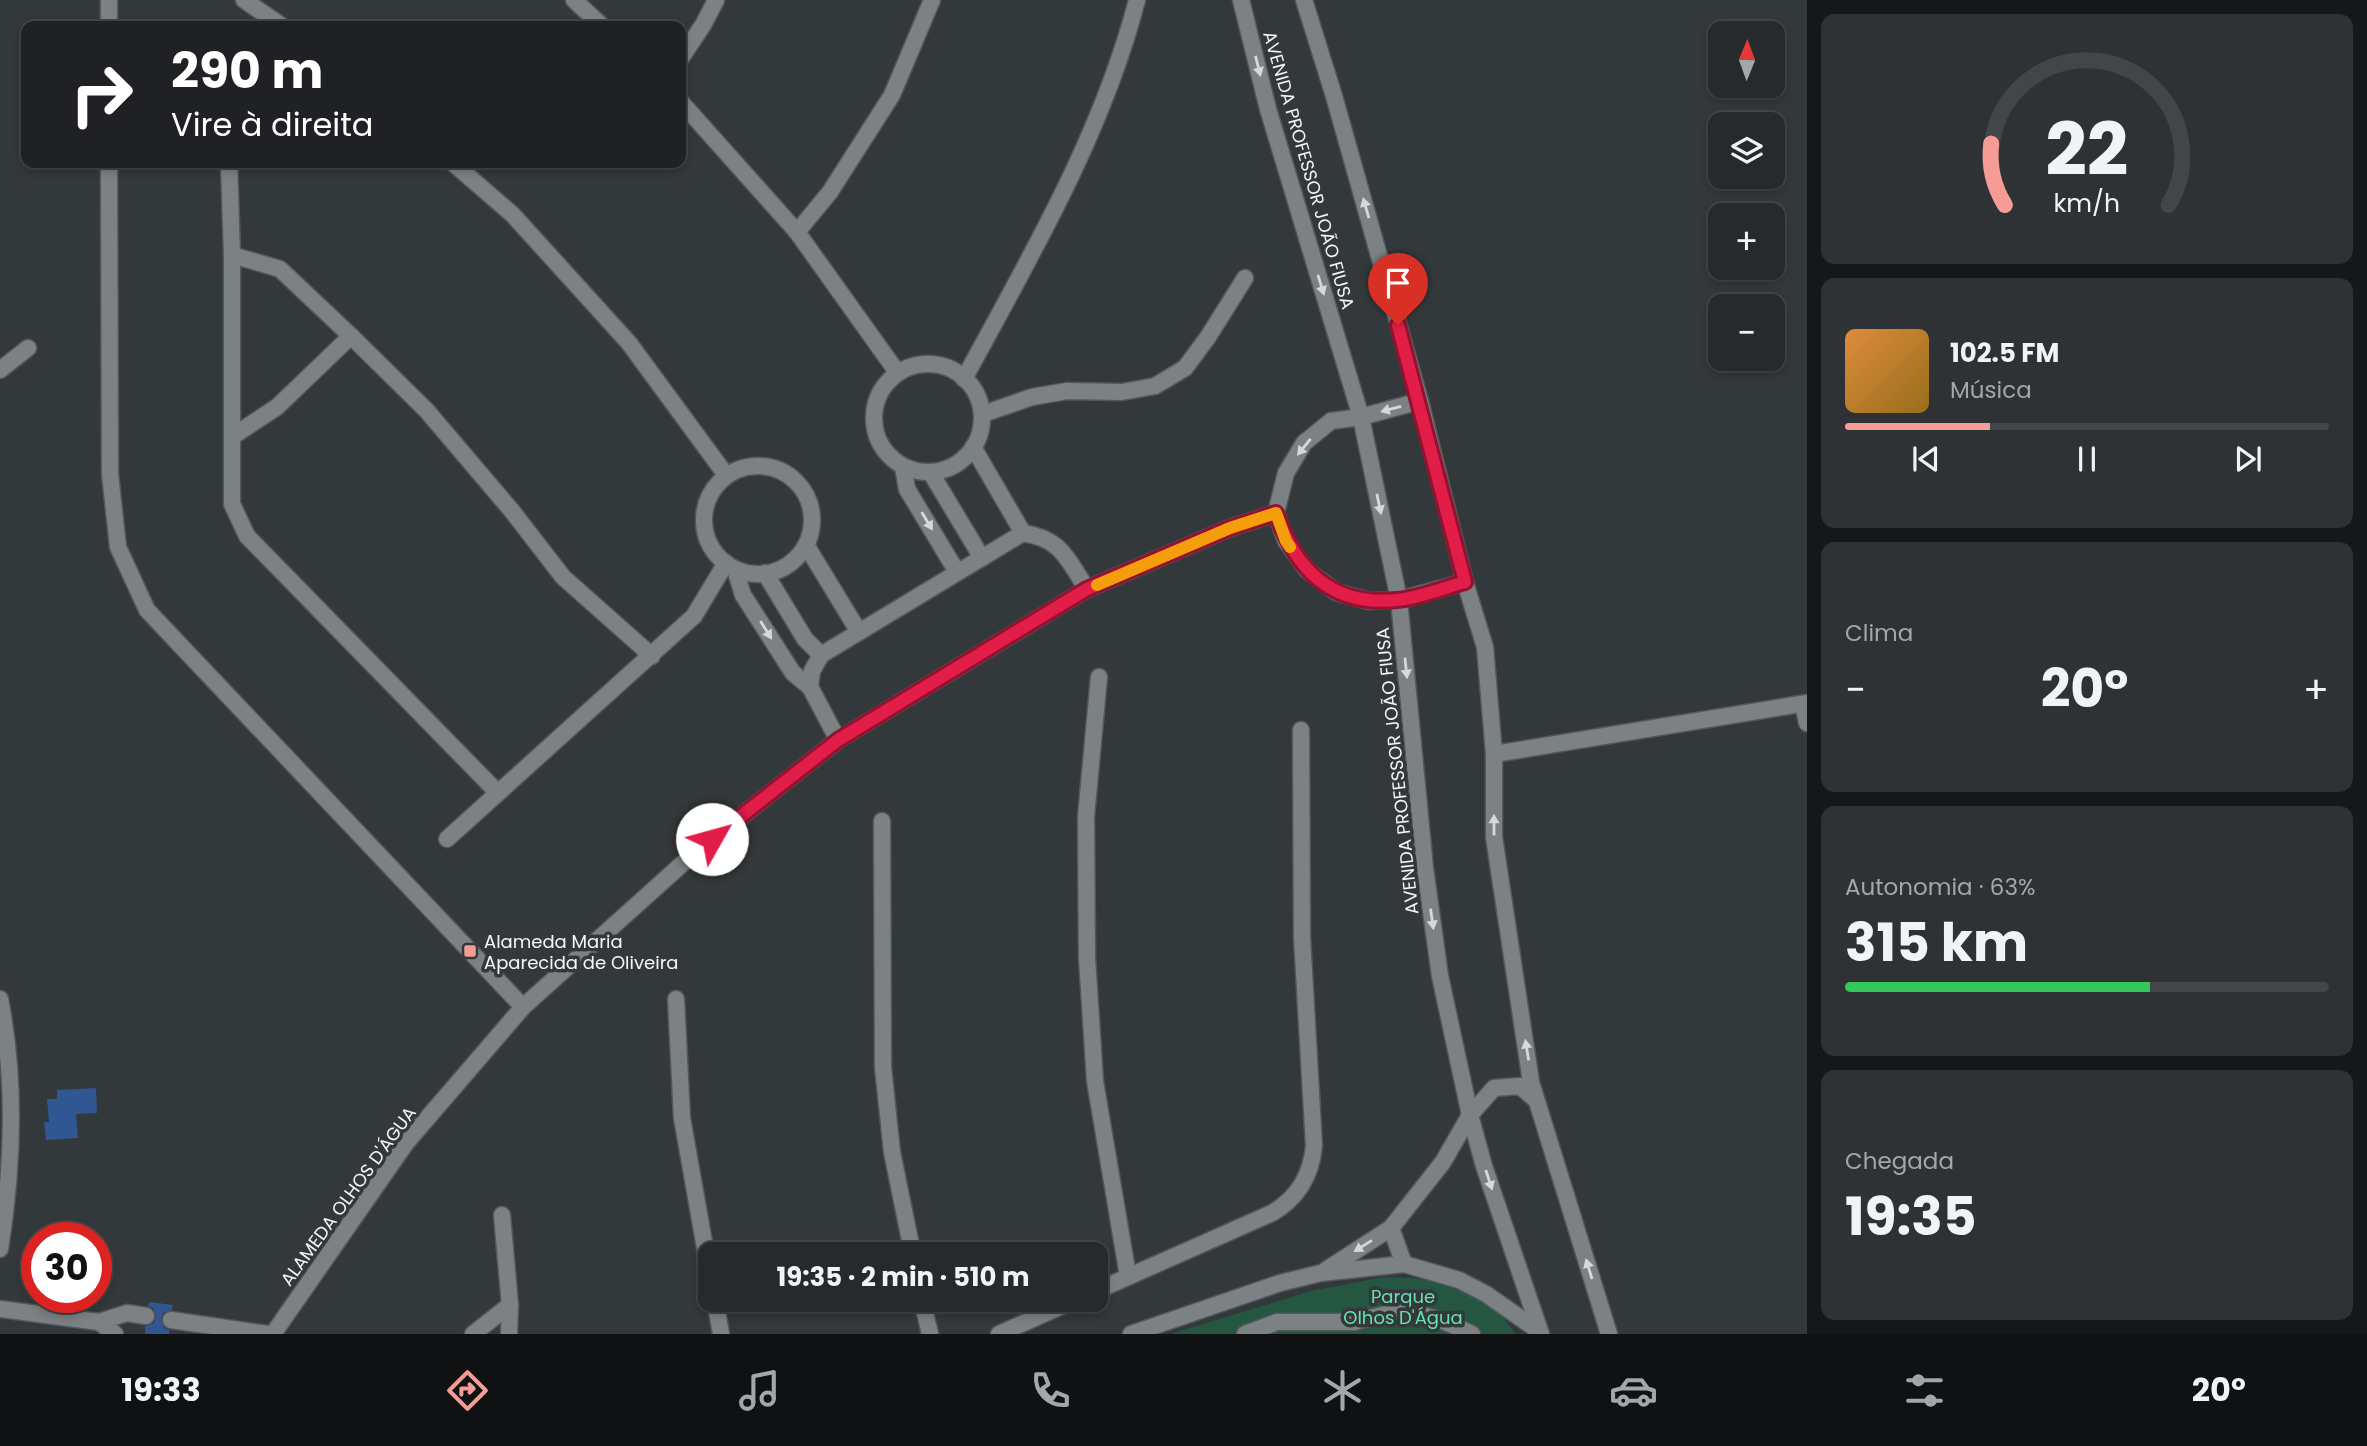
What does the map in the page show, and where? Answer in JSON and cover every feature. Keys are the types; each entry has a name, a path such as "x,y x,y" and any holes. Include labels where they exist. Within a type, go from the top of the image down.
{"street":[{"path":"108,0 109,21"},
{"path":"244,0 270,21"},
{"path":"574,0 597,21"},
{"path":"686,51 704,25 716,0"},
{"path":"797,232 830,192 892,94 932,0"},
{"path":"964,379 1090,137 1127,37 1136,0"},
{"name":"AVENIDA PROFESSOR JOÃO FIUSA","path":"1241,0 1268,109 1361,417 1399,600 1425,868 1440,976 1470,1115 1484,1166 1540,1333"},
{"path":"1304,0 1335,96 1420,401 1465,582 1485,646 1494,754 1494,837 1531,1082 1609,1334"},
{"path":"686,108 797,232 897,372"},
{"path":"109,168 110,474 118,547 147,611 523,1007"},
{"path":"229,168 232,255 232,504 247,536 498,793"},
{"path":"459,168 513,215 629,343 726,475"},
{"path":"232,255 280,270 351,336 427,411 564,577 652,656"},
{"path":"983,414 1032,397 1067,391 1122,392 1155,386 1185,368 1245,278"},
{"path":"233,436 276,407 351,336"},
{"path":"0,370 28,348"},
{"path":"924,362 952,368 964,379 974,387 983,414 978,442 959,464 932,473 903,467 881,449 872,421 878,393 897,372 924,362"},
{"path":"1420,401 1361,417 1331,421 1304,443 1286,472 1276,513 1286,541 1307,570 1336,592 1369,601 1399,600 1465,582"},
{"path":"973,447 1023,533"},
{"path":"747,466 770,467 791,476 806,493 813,515 806,545 798,557 780,570 757,575 731,566 717,556 705,536 704,514 711,492 726,475 747,466"},
{"path":"903,467 907,489 957,572"},
{"path":"932,473 982,558"},
{"name":"ALAMEDA OLHOS D'ÁGUA","path":"273,1334 406,1143 523,1007 691,856 838,740 1087,589 1230,528 1276,513"},
{"path":"810,687 812,671 821,655 1023,533 1042,536 1062,550 1087,589"},
{"path":"806,545 859,632"},
{"path":"447,839 694,616 731,566"},
{"path":"731,566 743,594 793,673 810,687 838,740"},
{"path":"765,573 805,639 821,655"},
{"path":"1099,677 1086,817 1087,958 1095,1081 1128,1276"},
{"path":"1494,754 1805,703 1807,723"},
{"path":"1108,1285 1283,1207 1300,1189 1310,1168 1314,1146 1303,937 1301,730"},
{"path":"882,821 883,1067 892,1152 910,1242"},
{"path":"0,999 9,1064 11,1125 8,1187 0,1249"},
{"path":"676,999 682,1118 704,1242"},
{"path":"1321,1273 1391,1228 1443,1162 1470,1115 1493,1088 1520,1086 1537,1101"},
{"path":"502,1215 510,1305 509,1334"},
{"path":"1391,1228 1404,1264"},
{"path":"1131,1334 1280,1283 1321,1273 1404,1264 1459,1280 1486,1294 1540,1333"},
{"path":"473,1334 510,1305"},
{"path":"0,1309 99,1322 127,1313 146,1316"},
{"path":"1245,1334 1277,1322 1354,1322 1402,1310 1441,1320 1472,1334"},
{"path":"717,1312 721,1334"},
{"path":"924,1312 929,1334"},
{"path":"999,1334 1048,1312"},
{"path":"171,1320 267,1334"},
{"path":"99,1322 116,1334"}],"green space":[{"name":"Parque Olhos D'Água","path":"1384,1277 1416,1278 1455,1286 1498,1311 1516,1334 1170,1334 1311,1291"}],"building":[{"path":"96,1088 97,1113 76,1114 78,1138 46,1140 44,1122 49,1122 47,1099 57,1099 57,1090"},
{"path":"149,1302 173,1305 172,1310 163,1313 161,1319 169,1334 145,1334 145,1326 154,1323 156,1317 153,1308 148,1306"}],"slow traffic":[{"path":"1097,585 1230,528 1276,513 1290,547"}],"place":[{"name":"Alameda Maria Aparecida de Oliveira","path":"470,951"}],"route":[{"path":"712,839 838,740 1087,589 1230,528 1276,513 1286,541 1307,570 1336,592 1369,601 1399,600 1465,582 1420,401 1398,325"}]}
